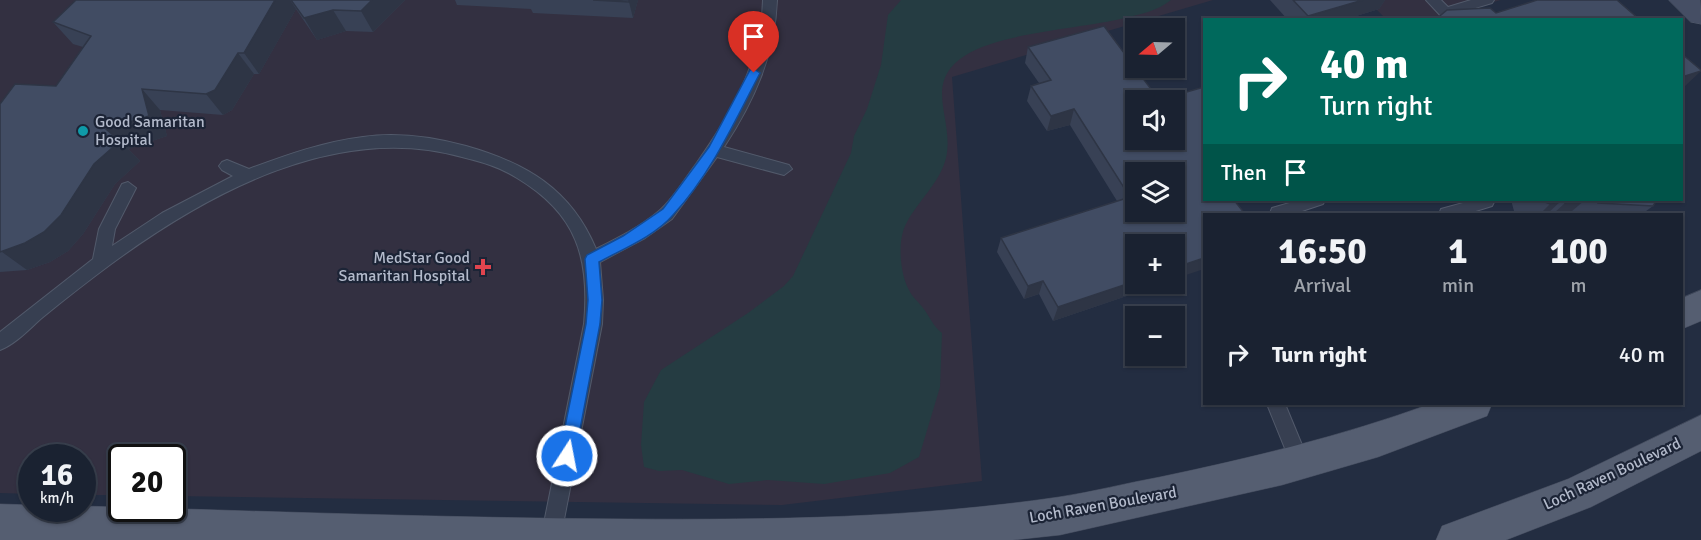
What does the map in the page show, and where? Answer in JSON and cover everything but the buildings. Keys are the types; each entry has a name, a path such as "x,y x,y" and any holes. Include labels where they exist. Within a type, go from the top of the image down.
{"main road":[{"path":"1683,314 1701,306"},
{"name":"Loch Raven Boulevard","path":"0,523 551,538 758,539 909,532 1060,516 1300,462 1378,440 1471,405"},
{"name":"Loch Raven Boulevard","path":"1456,540 1578,494 1701,432"}],"street":[{"path":"1682,0 1701,15"}],"lane":[{"path":"592,259 628,240 668,213 714,150 749,87 760,59 771,18 770,0"},
{"path":"1433,0 1445,12 1487,0"},
{"path":"0,342 101,262 171,214 249,176 304,156 348,145 390,141 453,146 511,166 548,192 572,217 584,237 592,259 595,300 593,324 551,538"},
{"path":"714,150 784,169"},
{"path":"227,166 249,176"},
{"path":"101,262 107,229 128,188"},
{"path":"1278,213 1314,201"},
{"path":"1450,213 1485,201 1497,213"},
{"path":"1276,405 1300,462"}],"shaded area":[{"name":"MedStar Good Samaritan Hospital","path":"0,0 1213,0 1152,18 1125,18 1125,26 952,77 982,481 782,505 186,496 186,444 108,444 108,495 96,495 96,444 18,444 18,494 0,493"},
{"path":"1367,0 1501,0 1436,18 1385,18"}],"green space":[{"path":"901,0 1171,0 1137,15 1021,36 982,47 966,55 953,66 945,77 942,102 948,143 946,158 939,176 906,224 901,239 903,275 909,290 942,333 940,387 919,457 890,473 824,484 768,480 729,484 682,470 659,471 644,467 641,445 644,402 661,370 748,313 784,286 793,276 851,153 854,136 867,109 881,65 888,15"}],"place":[{"name":"Good Samaritan Hospital","path":"83,131"},
{"name":"MedStar Good Samaritan Hospital","path":"483,267"}],"route":[{"path":"567,456 593,324 595,279 592,259 652,226 668,213 714,150 732,120 754,73"}]}
